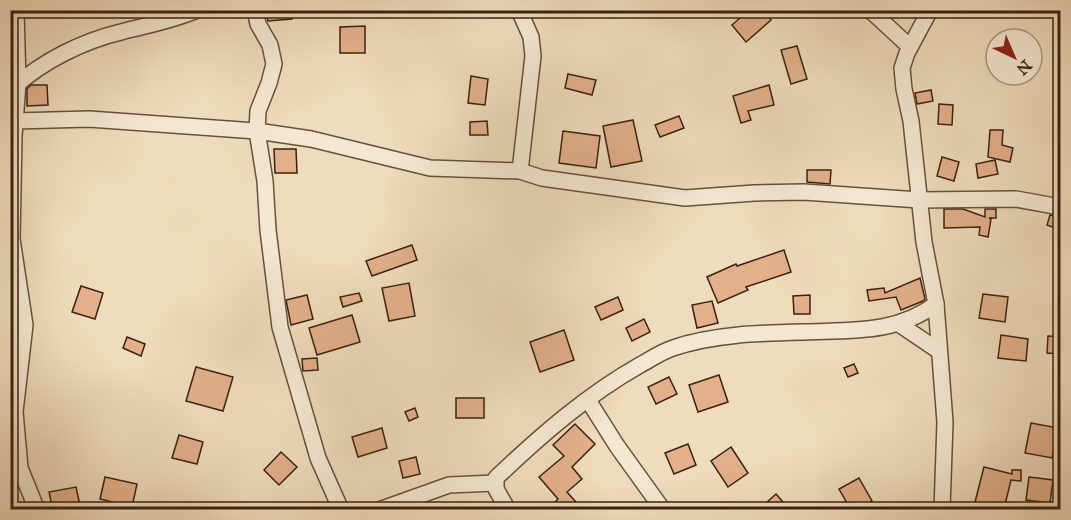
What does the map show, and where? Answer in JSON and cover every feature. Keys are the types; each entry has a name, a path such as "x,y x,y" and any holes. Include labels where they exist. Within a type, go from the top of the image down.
{"street":[{"path":"16,10 12,239 25,326 14,384 15,412 20,468 38,510"},
{"path":"14,86 51,60 98,40 119,32 163,23 197,10"},
{"path":"255,10 258,24 270,45 274,64 258,111 257,131 265,181 268,230 280,327 318,458 341,510"},
{"path":"519,10 531,38 533,56 520,171"},
{"path":"870,10 910,47"},
{"path":"930,10 910,47 902,68 911,121 924,242 936,304 945,422 942,510"},
{"path":"15,121 89,119 257,131 311,139 430,168 520,171 542,177 685,198 804,192 919,200 1017,199 1060,207"},
{"path":"508,510 496,489 496,478 550,428 617,378 662,353 681,346 738,336 843,331 899,324 918,317 936,304"},
{"path":"899,324 939,351"},
{"path":"10,344 25,326"},
{"path":"588,400 617,446 663,510"},
{"path":"379,510 449,485 495,483"}],"building":[{"path":"265,10 291,10 292,19 268,21"},
{"path":"749,10 764,10 771,20 746,42 732,25"},
{"path":"365,26 365,53 340,53 340,27"},
{"path":"797,46 807,79 791,84 781,50"},
{"path":"568,74 596,80 592,95 565,88"},
{"path":"471,76 488,79 485,105 468,103"},
{"path":"31,85 47,85 48,105 27,106 27,89"},
{"path":"769,85 774,105 748,111 751,120 741,123 733,96"},
{"path":"931,90 933,101 917,104 915,93"},
{"path":"939,104 953,105 952,125 938,124"},
{"path":"679,116 684,128 660,137 655,125"},
{"path":"633,120 642,161 611,167 603,126"},
{"path":"487,121 488,135 470,135 470,122"},
{"path":"990,130 1003,130 1002,145 1013,148 1010,162 988,157"},
{"path":"563,131 600,136 596,168 559,163"},
{"path":"274,149 296,149 297,173 275,173"},
{"path":"942,157 959,162 954,181 937,176"},
{"path":"995,160 998,174 978,178 976,164"},
{"path":"807,170 831,170 830,184 807,182"},
{"path":"944,209 963,209 985,217 985,209 996,209 996,218 989,218 991,219 988,237 979,235 980,227 944,228"},
{"path":"1050,215 1060,216 1060,230 1047,225"},
{"path":"412,245 417,260 372,276 366,261"},
{"path":"784,250 791,272 746,287 748,290 718,303 707,277 736,264 737,266"},
{"path":"920,278 925,299 923,301 901,310 896,297 869,301 867,290 884,288 885,293"},
{"path":"409,283 415,316 389,321 382,288"},
{"path":"81,286 103,293 95,319 72,312"},
{"path":"359,293 362,301 343,307 340,297"},
{"path":"983,294 1008,297 1005,322 979,318"},
{"path":"307,295 313,319 291,325 286,300"},
{"path":"810,295 810,314 794,314 793,296"},
{"path":"618,297 623,310 601,320 595,307"},
{"path":"712,301 718,323 697,328 692,305"},
{"path":"352,315 360,342 317,355 309,328"},
{"path":"644,319 650,332 632,341 626,328"},
{"path":"564,330 574,360 540,372 530,342"},
{"path":"1001,335 1028,339 1026,361 998,358"},
{"path":"1048,336 1060,337 1060,354 1047,353"},
{"path":"127,337 145,344 141,356 123,348"},
{"path":"317,358 318,370 303,371 302,359"},
{"path":"854,364 858,373 848,377 844,368"},
{"path":"196,367 233,377 223,411 186,401"},
{"path":"719,375 728,402 698,412 689,385"},
{"path":"669,377 677,394 656,404 648,387"},
{"path":"456,398 484,398 484,418 456,418"},
{"path":"415,408 418,417 409,421 405,412"},
{"path":"1031,423 1058,428 1052,458 1025,453"},
{"path":"575,424 595,444 572,467 582,479 567,492 583,510 547,510 558,499 539,477 564,456 553,445"},
{"path":"382,428 387,448 358,457 352,437"},
{"path":"179,435 203,442 197,464 172,458"},
{"path":"688,444 696,465 674,474 665,453"},
{"path":"731,447 748,473 728,487 711,461"},
{"path":"281,452 297,467 279,485 264,470"},
{"path":"416,457 420,474 403,478 399,461"},
{"path":"984,467 1012,474 1012,470 1021,470 1021,481 1011,480 1004,509 975,502"},
{"path":"105,477 137,484 132,507 100,499"},
{"path":"1029,477 1053,480 1050,503 1026,500"},
{"path":"859,478 872,501 857,510 851,510 839,489"},
{"path":"76,487 81,510 53,510 49,492"},
{"path":"776,494 790,510 758,510"}]}
